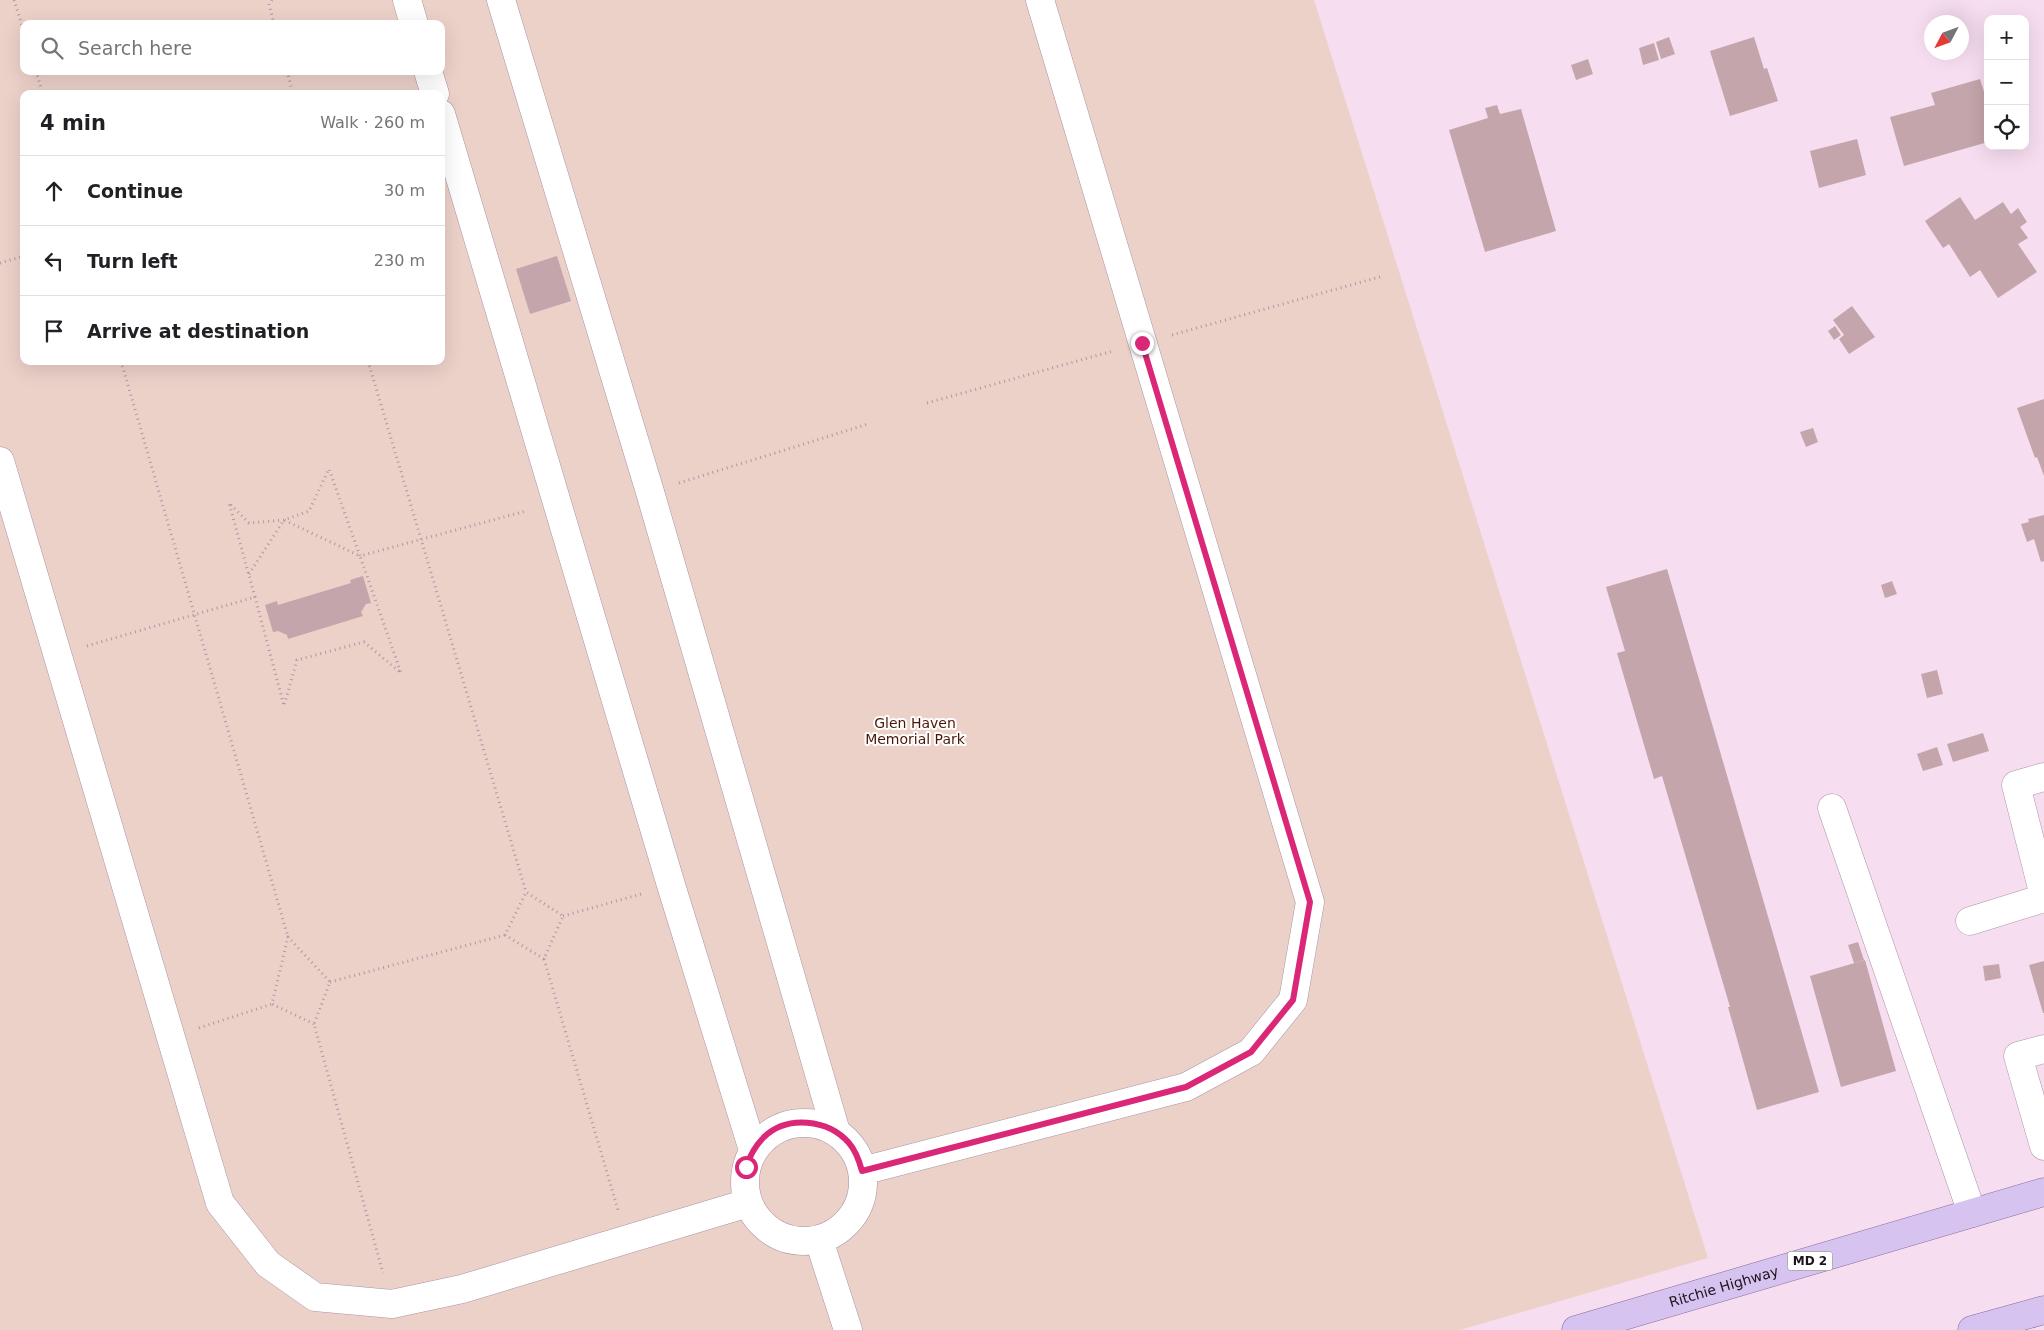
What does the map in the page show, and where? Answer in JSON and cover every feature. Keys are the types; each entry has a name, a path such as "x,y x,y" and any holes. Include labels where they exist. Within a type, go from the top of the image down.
{"main road":[{"name":"Ritchie Highway","path":"1576,1330 2044,1192"},
{"path":"1972,1330 2008,1325 2044,1310"}],"lane":[{"path":"407,0 413,20"},
{"path":"501,0 650,492 836,1132"},
{"path":"862,1171 1186,1087 1251,1052 1293,1000 1310,902 1040,0"},
{"path":"429,75 434,90"},
{"path":"445,127 671,885 753,1150"},
{"path":"0,461 220,1203 268,1264 315,1297 392,1304 462,1289 627,1241 748,1203"},
{"path":"1970,921 2044,897 2039,860 2016,785 2044,776"},
{"path":"1832,808 1972,1213"},
{"path":"2044,1049 2018,1056 2040,1118 2044,1146"},
{"path":"800,1122 819,1124 836,1132 848,1142 857,1155 862,1171 863,1188 859,1206 849,1221 836,1233 819,1240 802,1242 785,1239 769,1231 756,1219 748,1203 744,1185 746,1167 753,1150 765,1136 782,1126 800,1122"},
{"path":"819,1240 848,1330"}],"path":[{"path":"14,0 20,20"},
{"path":"272,0 269,4 273,20"},
{"path":"37,75 42,90"},
{"path":"288,75 292,90"},
{"path":"0,263 20,257"},
{"path":"122,365 288,937 330,982"},
{"path":"369,365 526,892 563,916 671,885"},
{"path":"650,492 868,424"},
{"path":"329,469 401,673 364,642 297,660 284,706 229,503 249,523 284,520 309,511 329,469"},
{"path":"284,520 360,556 556,502"},
{"path":"248,574 284,520"},
{"path":"58,655 255,597"},
{"path":"505,935 526,892"},
{"path":"563,916 544,959 627,1241"},
{"path":"330,982 505,935 544,959"},
{"path":"272,1004 288,937"},
{"path":"330,982 314,1024 392,1304"},
{"path":"171,1037 272,1004 314,1024"}],"green space":[{"name":"Glen Haven Memorial Park","path":"0,0 1314,0 1708,1258 1460,1330 0,1330"}],"building":[{"path":"1669,37 1675,54 1661,59 1656,42"},
{"path":"1754,37 1764,69 1767,68 1778,101 1730,116 1710,51"},
{"path":"1654,43 1659,60 1643,65 1639,48"},
{"path":"1588,59 1593,74 1576,80 1571,65"},
{"path":"1980,79 1984,92 1984,143 1904,166 1890,117 1935,105 1931,93"},
{"path":"1497,105 1500,114 1521,109 1556,231 1485,252 1449,130 1488,118 1485,108"},
{"path":"1857,139 1866,175 1819,188 1810,151"},
{"path":"1960,197 1975,220 2003,202 2011,214 2018,208 2027,222 2020,227 2028,238 2018,244 2037,272 1998,298 1980,270 1970,277 1949,244 1943,248 1925,221"},
{"path":"557,256 571,301 530,314 516,269"},
{"path":"1852,306 1875,337 1849,354 1839,339 1844,335 1833,320"},
{"path":"1835,326 1841,335 1834,340 1828,331"},
{"path":"2044,399 2044,476 2037,457 2035,458 2017,408"},
{"path":"1813,428 1818,442 1806,447 1800,432"},
{"path":"2044,515 2044,561 2041,562 2034,539 2027,542 2021,524 2029,522 2028,519"},
{"path":"1667,569 1819,1092 1757,1110 1728,1007 1730,1007 1662,776 1654,779 1617,653 1625,651 1606,587"},
{"path":"363,576 371,603 366,604 361,612 363,616 288,639 287,635 278,631 273,632 265,605 277,601 278,605 351,583 350,580"},
{"path":"1892,581 1897,594 1885,598 1881,585"},
{"path":"1937,670 1943,694 1927,698 1921,674"},
{"path":"1983,733 1989,751 1953,762 1947,744"},
{"path":"1937,747 1943,765 1923,771 1917,754"},
{"path":"1858,942 1864,960 1854,963 1848,945"},
{"path":"1865,960 1896,1071 1841,1087 1810,976"},
{"path":"2044,961 2044,1013 2043,1013 2029,965"},
{"path":"1999,964 2001,978 1985,981 1983,966"}],"route":[{"path":"746,1167 753,1150 765,1136 782,1126 800,1122 819,1124 836,1132 848,1142 857,1155 862,1171 1186,1087 1251,1052 1293,1000 1310,902 1142,343"}]}
